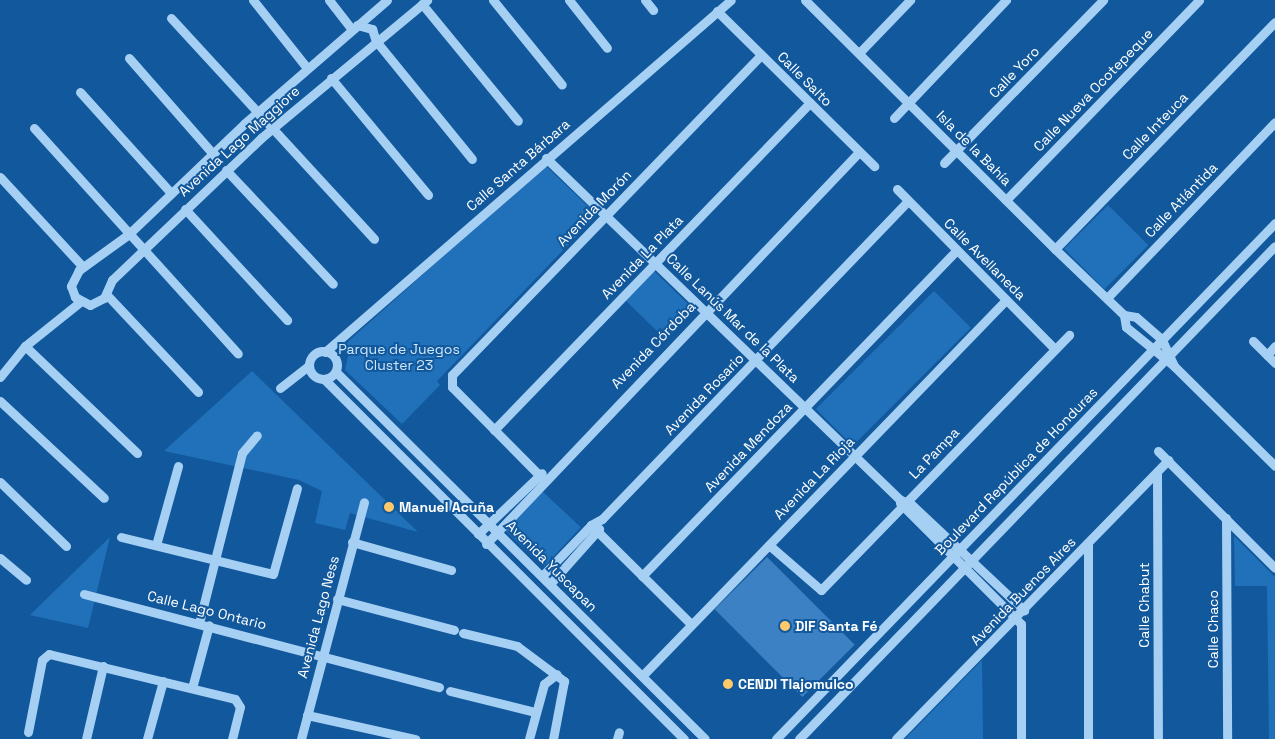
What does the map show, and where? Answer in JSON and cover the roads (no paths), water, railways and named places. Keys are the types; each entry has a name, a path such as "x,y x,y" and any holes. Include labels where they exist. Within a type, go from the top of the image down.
{"street":[{"path":"253,0 307,68"},
{"path":"329,0 354,27 372,29 376,42 472,159"},
{"name":"Avenida Lago Maggiore","path":"80,302 71,286 83,267 129,234 257,113 354,27 388,0"},
{"path":"493,0 562,85"},
{"path":"569,0 607,48"},
{"path":"645,0 653,10"},
{"name":"Calle Santa Bárbara","path":"325,352 546,158 731,0"},
{"path":"858,53 910,0"},
{"path":"894,118 907,102 1006,0"},
{"name":"Calle Yoro","path":"944,163 1103,0"},
{"name":"Calle Nueva Ocotepeque","path":"1006,200 1199,0"},
{"path":"425,2 518,121"},
{"name":"Avenida Lago Maggiore","path":"107,295 112,280 226,170 331,78 425,2"},
{"name":"Isla de la Bahía","path":"810,2 858,53 1055,249 1124,315 1136,317 1162,340 1166,358"},
{"name":"Calle Salto","path":"718,11 874,166"},
{"path":"170,18 374,239"},
{"name":"Calle Inteuca","path":"1055,249 1275,22"},
{"name":"Avenida Morón","path":"494,430 450,382 452,375 761,55"},
{"path":"129,58 213,154"},
{"path":"331,78 428,195"},
{"path":"80,92 171,194"},
{"name":"Avenida La Plata","path":"494,430 810,103"},
{"name":"Calle Atlántida","path":"1107,298 1275,122"},
{"path":"34,128 238,354"},
{"name":"Avenida Córdoba","path":"486,544 705,310 858,152"},
{"name":"Calle Lanús Mar de la Plata","path":"546,158 902,502 951,557 1015,618 1023,632 1021,739"},
{"path":"226,170 333,284"},
{"path":"0,177 83,267"},
{"name":"Calle Avellaneda","path":"897,189 1056,349"},
{"name":"Avenida Rosario","path":"542,576 591,525 602,519 908,201"},
{"path":"186,209 287,320"},
{"name":"Boulevard República de Honduras","path":"776,739 1275,223"},
{"path":"799,739 1275,246"},
{"name":"Avenida Mendoza","path":"642,576 957,250"},
{"path":"0,377 25,346 80,302 98,303 107,295 198,392"},
{"name":"Avenida La Rioja","path":"642,676 1006,300"},
{"name":"Isla de la Bahía","path":"1124,315 1126,327 1151,352 1166,358 1275,466"},
{"name":"La Pampa","path":"769,545 821,590 902,502 1069,335"},
{"path":"1253,341 1275,363"},
{"path":"25,346 137,453"},
{"path":"1267,355 1275,346"},
{"path":"280,388 310,365 316,354 325,352 336,359 336,372 324,379"},
{"path":"310,365 315,377 324,379 486,544 684,739"},
{"name":"Avenida Yuscapan","path":"336,372 705,739"},
{"path":"0,400 104,498"},
{"path":"494,430 546,481"},
{"path":"192,688 215,560 242,453 257,435"},
{"path":"1158,451 1275,568"},
{"name":"Avenida Buenos Aires","path":"896,739 1024,610 1168,460"},
{"path":"156,545 178,466"},
{"path":"478,534 490,524 538,473 552,472"},
{"name":"Calle Chabut","path":"1157,472 1158,739"},
{"path":"0,482 66,546"},
{"path":"121,537 274,574 297,488"},
{"name":"Avenida Lago Ness","path":"301,739 364,502"},
{"name":"Calle Lanús Mar de la Plata","path":"902,502 959,549 1024,610"},
{"name":"Calle Chaco","path":"1226,518 1227,739"},
{"name":"Avenida Rosario","path":"550,584 598,532 602,519"},
{"path":"591,525 691,624"},
{"path":"352,542 451,570"},
{"path":"1088,543 1088,739"},
{"path":"0,558 26,580"},
{"name":"Calle Lago Ontario","path":"84,594 323,654 439,686"},
{"path":"337,599 454,630"},
{"path":"463,633 517,646 557,674 566,686 553,739"},
{"path":"28,732 45,655 103,666 192,688 239,702 232,739"},
{"path":"86,739 103,666"},
{"path":"528,739 544,684 557,674"},
{"path":"147,739 163,681"},
{"path":"450,691 535,712"},
{"path":"307,715 415,739"}],"place":[{"name":"Manuel Acuña","path":"389,507"},
{"name":"DIF Santa Fé","path":"785,626"},
{"name":"CENDI Tlajomulco","path":"728,684"}],"park label":[{"name":"Parque de Juegos Cluster 23","path":"399,358"}]}
